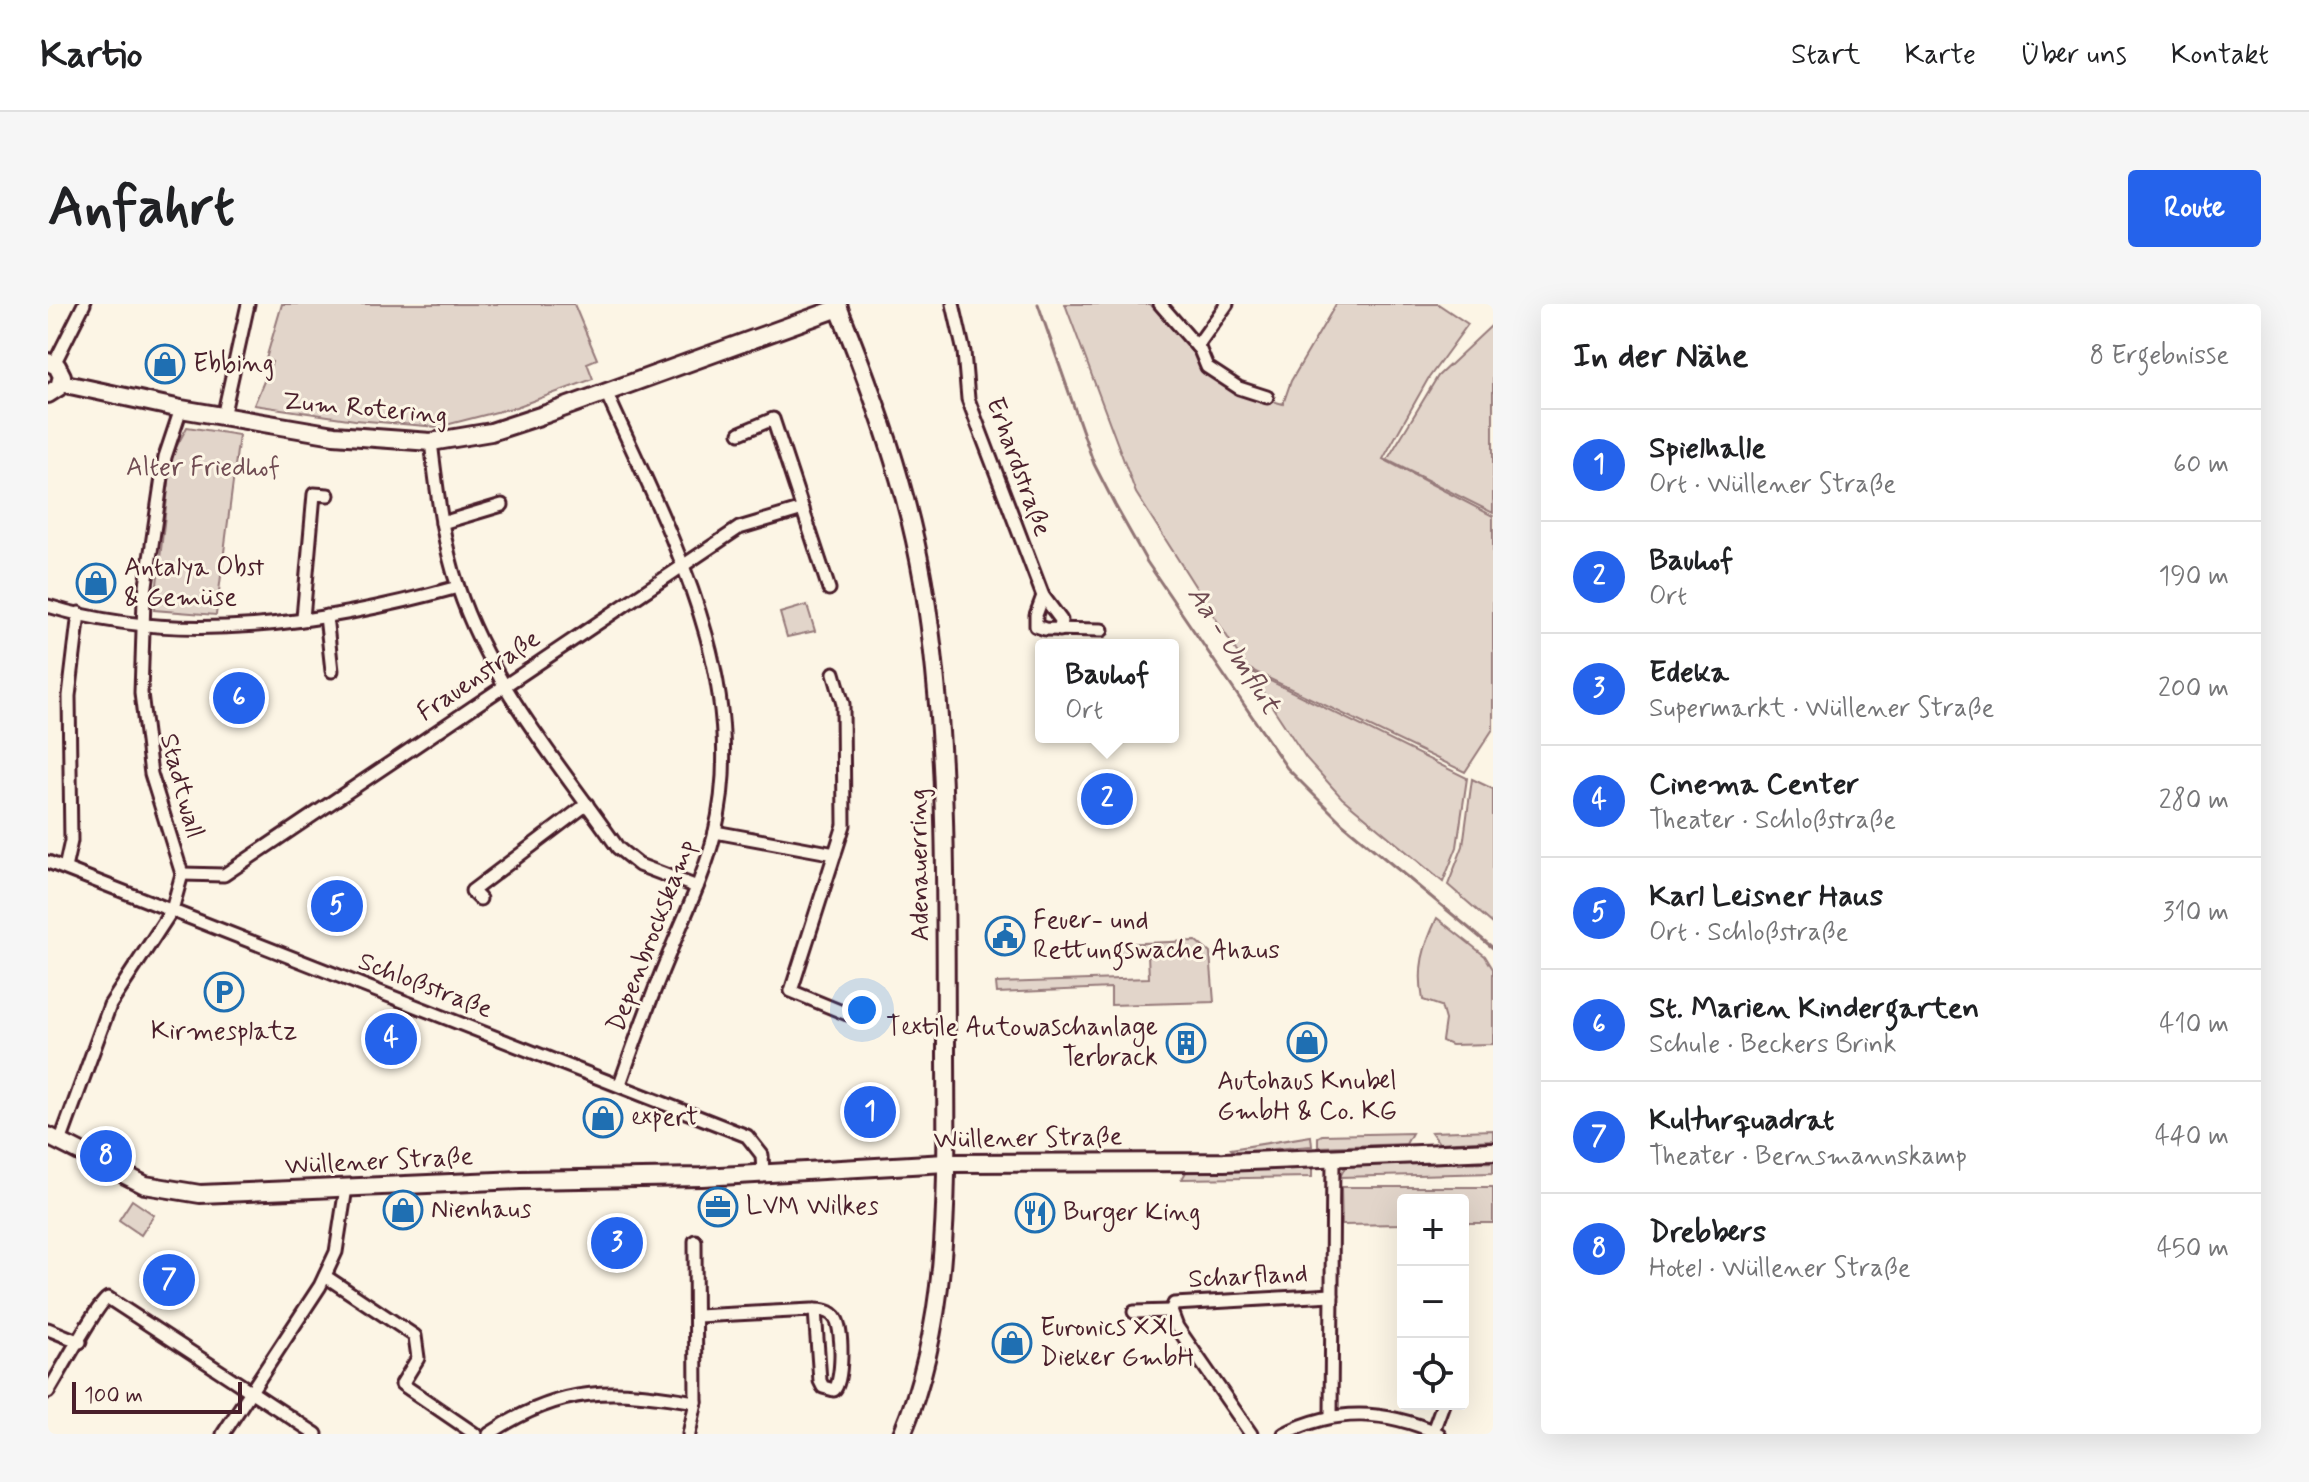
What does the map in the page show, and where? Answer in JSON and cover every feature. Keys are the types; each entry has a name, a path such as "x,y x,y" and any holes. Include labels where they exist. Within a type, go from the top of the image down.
{"street":[{"path":"55,388 60,371 51,363 84,304"},
{"path":"223,417 248,304"},
{"name":"Erhardstraße","path":"953,304 964,352 968,399 1043,596 1061,620 1060,630 1036,626 1036,615 1043,596"},
{"path":"1160,304 1197,346 1207,367 1239,388 1267,397"},
{"path":"1197,346 1227,304"},
{"name":"Zum Rotering","path":"55,388 334,435 431,442 491,432 842,305"},
{"name":"Adenauerring","path":"842,305 910,522 933,655 943,777 946,1163 942,1254 934,1322 902,1434"},
{"name":"Depenbrockskamp","path":"606,392 702,612 715,667 722,758 715,832 697,887 651,995 620,1084"},
{"name":"Stadtwall","path":"172,910 182,874 151,774 143,734 142,623 165,457 181,409"},
{"path":"740,433 773,419 829,589"},
{"path":"431,442 442,523 458,587 504,685 627,858 697,887"},
{"path":"303,618 314,494 328,495"},
{"path":"442,523 502,505"},
{"name":"Frauenstraße","path":"182,874 224,875 739,528 803,509"},
{"path":"48,606 142,623 219,627 386,607 458,587"},
{"path":"65,868 71,841 69,696 79,613"},
{"path":"326,616 332,671"},
{"path":"1060,630 1102,630"},
{"path":"834,673 843,704 846,764 844,825 791,991 847,1014"},
{"path":"480,899 472,891 587,804"},
{"path":"715,832 835,854"},
{"name":"Schloßstraße","path":"48,862 747,1136 762,1155 763,1173"},
{"path":"54,1139 75,1111 110,1005 172,910"},
{"name":"Wüllener Straße","path":"54,1139 122,1176 168,1191 200,1194 946,1163 1224,1162 1493,1151"},
{"name":"Scharfland","path":"1331,1416 1333,1157"},
{"path":"223,1434 325,1276 336,1252 346,1188"},
{"path":"689,1434 696,1402 695,1241"},
{"path":"325,1276 415,1336 418,1358 402,1384 475,1434"},
{"name":"Scharfland","path":"1251,1434 1177,1327 1171,1311 1174,1304 1184,1301 1332,1295"},
{"path":"48,1392 80,1342 96,1308 104,1299 115,1300 316,1434"},
{"path":"697,1316 815,1310 830,1313 838,1327 841,1381 834,1390 823,1387 820,1381 815,1310"},
{"name":"Scharfland","path":"1134,1312 1171,1311"},
{"path":"48,1329 80,1342"},
{"path":"489,1434 521,1412 563,1396 616,1392 696,1402"},
{"path":"1284,1434 1331,1416 1363,1414 1398,1418 1436,1433 1442,1410"}],"green space":[{"path":"282,304 574,304 597,359 587,363 593,379 516,407 438,427 355,420 254,405 272,362 266,359"},
{"path":"1065,304 1149,304 1164,316 1198,356 1208,375 1229,389 1283,404 1291,381 1336,304 1438,304 1468,324 1428,379 1383,459 1493,516 1493,729 1465,772 1247,668 1136,493"},
{"path":"1493,324 1493,513 1387,460 1438,376"},
{"name":"Alter Friedhof","path":"187,427 239,435 216,615 154,610 172,455"},
{"path":"807,605 815,631 787,637 780,613"},
{"path":"1248,670 1467,778 1457,847 1443,882 1342,798 1306,758"},
{"path":"1472,779 1493,789 1493,924 1448,885 1463,846"},
{"path":"1437,918 1485,956 1493,969 1493,1044 1451,1045 1442,1041 1445,1020 1441,1006 1423,1000 1422,958"},
{"path":"1196,941 1210,953 1214,1002 1111,1005 1111,988 997,993 996,983 1149,978 1148,954 1120,954 1117,944"},
{"path":"1493,1130 1493,1140 1439,1143 1431,1132"},
{"path":"1412,1133 1406,1144 1318,1147 1318,1137 1322,1135"},
{"path":"1311,1136 1312,1146 1234,1152 1231,1149"},
{"path":"1493,1162 1493,1173 1340,1177 1346,1165"},
{"path":"1312,1166 1312,1177 1182,1179 1186,1172"},
{"path":"1341,1187 1493,1187 1493,1223 1469,1223 1469,1194 1397,1194 1397,1224 1342,1225"},
{"path":"132,1200 154,1215 141,1235 119,1220"}],"waterway":[{"name":"Aa - Umflut","path":"1038,304 1094,464 1115,505 1147,562 1287,768 1343,824 1493,948"}],"place":[{"name":"Ebbing","path":"165,364"},
{"name":"Antalya Obst & Gemüse","path":"96,583"},
{"name":"St. Marien Kindergarten","path":"239,698"},
{"name":"Bauhof","path":"1107,799"},
{"name":"Karl Leisner Haus","path":"337,906"},
{"name":"Feuer- und Rettungswache Ahaus","path":"1005,936"},
{"name":"Kirmesplatz","path":"224,992"},
{"name":"Cinema Center","path":"391,1039"},
{"name":"Autohaus Knubel GmbH & Co. KG","path":"1307,1042"},
{"name":"Textile Autowaschanlage Terbrack","path":"1186,1043"},
{"name":"Spielhalle","path":"870,1112"},
{"name":"expert","path":"603,1118"},
{"name":"Drebbers","path":"106,1156"},
{"name":"LVM Wilkes","path":"718,1207"},
{"name":"Nienhaus","path":"403,1210"},
{"name":"Burger King","path":"1035,1213"},
{"name":"Edeka","path":"617,1243"},
{"name":"Kulturquadrat","path":"169,1280"},
{"name":"Euronics XXL Dieker GmbH","path":"1012,1343"}]}
